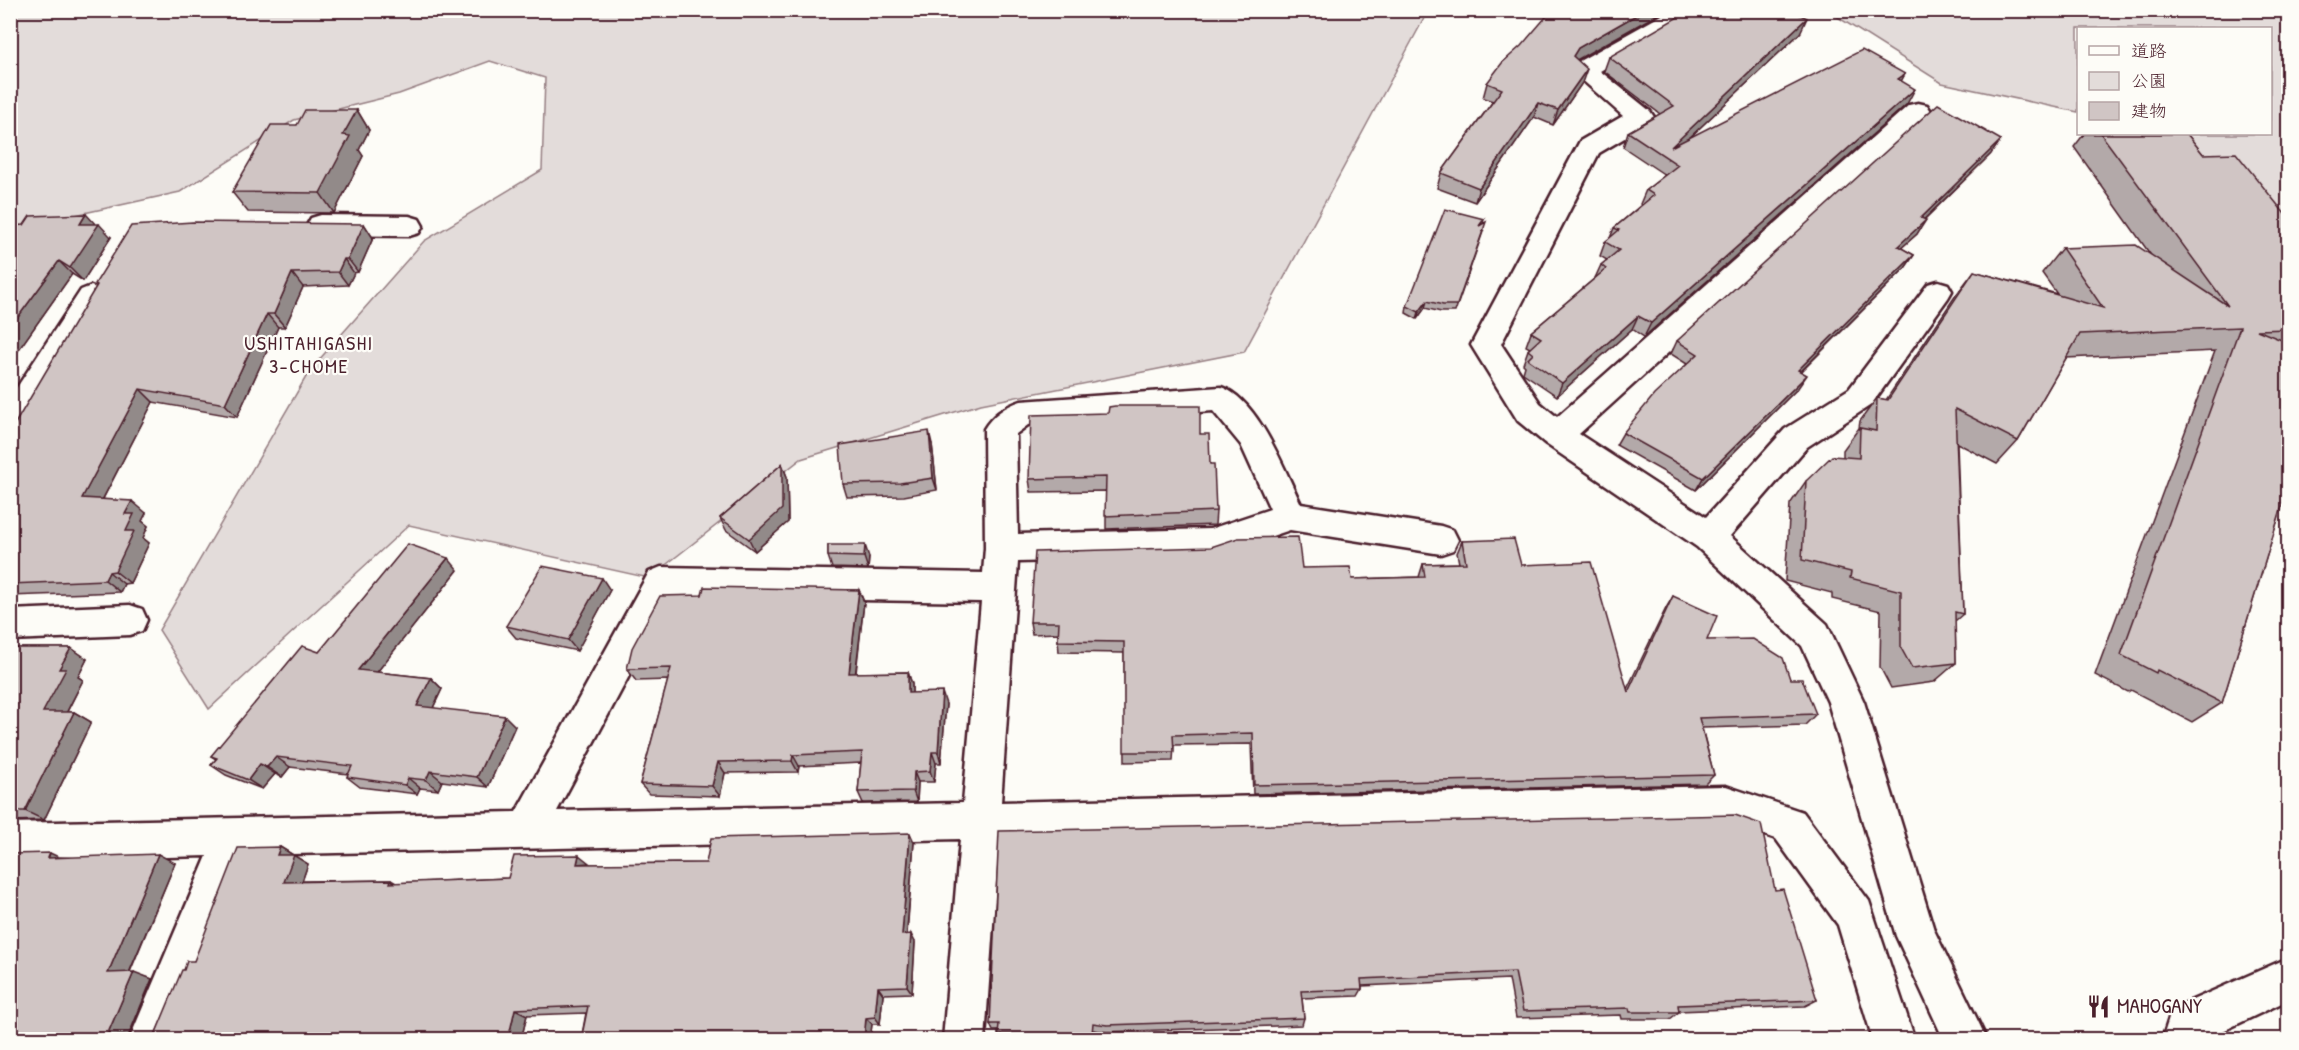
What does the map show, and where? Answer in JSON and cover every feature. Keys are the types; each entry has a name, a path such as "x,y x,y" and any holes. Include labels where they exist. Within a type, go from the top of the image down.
{"street":[{"path":"1689,10 1583,70 1641,117 1589,147 1486,345 1529,412 1557,435 1710,537 1815,635 1846,702 1916,936 1966,1040"},
{"path":"1557,435 1918,111"},
{"path":"295,225 410,226"},
{"path":"10,425 103,278"},
{"path":"1710,537 1796,438 1860,397 1938,291"},
{"path":"964,1040 1002,548 1000,429 1021,413 1221,399 1254,438 1290,516"},
{"path":"1002,548 1210,543 1290,516 1442,540"},
{"path":"527,830 661,582 998,588"},
{"path":"10,625 130,620"},
{"path":"10,842 1726,804 1789,825 1855,915 1894,1040"},
{"path":"150,1040 234,837"},
{"path":"2183,1040 2187,1024 2289,979"}],"green space":[{"path":"10,11 1428,11 1244,352 981,404 801,459 649,578 409,525 209,709 159,630 310,370 424,241 542,170 545,78 490,61 399,94 294,120 180,192 11,229"},
{"path":"1828,11 2288,11 2288,218 2154,135 2272,135 2272,27 2077,27 2077,112 1942,83"}],"building":[{"path":"1552,10 1645,10 1578,48 1573,56 1587,69 1558,110 1538,103 1479,188 1441,173 1502,89 1487,83 1502,63 1521,46"},
{"path":"1690,10 1790,10 1807,18 1671,147 1862,50 1905,74 1898,79 1915,89 1651,323 1638,316 1562,383 1528,359 1533,354 1528,350 1541,338 1531,332 1606,269 1601,265 1619,250 1605,242 1619,230 1614,228 1654,195 1646,190 1678,165 1628,132 1674,106 1609,57"},
{"path":"1938,104 2001,140 1921,218 1926,220 1898,246 1914,255 1798,370 1807,375 1703,478 1623,433 1654,395 1698,354 1677,341"},
{"path":"305,110 357,110 343,135 350,136 320,193 232,192 271,125 297,125"},
{"path":"2102,135 2188,135 2203,154 2236,153 2289,219 2289,329 2257,330 2289,343 2289,483 2222,703 2157,670 2156,673 2121,655 2240,327 2080,334 2018,441 1955,409 1963,614 1955,612 1956,663 1912,668 1901,648 1901,591 1850,578 1851,572 1802,560 1806,481 1832,456 1859,458 1860,428 1876,431 1877,398 1888,400 1974,271 2103,308 2062,248 2136,245 2228,306"},
{"path":"1445,209 1484,219 1479,226 1486,222 1457,305 1443,305 1427,301 1419,312 1407,306"},
{"path":"86,214 80,224 99,224 70,268 59,261 10,328 10,235 17,234 10,230 10,226 24,225 30,216"},
{"path":"193,222 364,224 348,259 344,259 338,272 292,273 274,314 267,314 225,404 140,389 82,498 132,501 125,514 134,514 126,531 134,531 115,571 109,572 105,580 10,584 10,432 131,226"},
{"path":"1200,406 1200,434 1209,434 1210,464 1214,464 1216,511 1105,516 1106,477 1029,479 1031,415 1108,413 1109,407"},
{"path":"929,431 933,478 900,483 843,484 840,445"},
{"path":"782,464 782,509 749,539 720,518"},
{"path":"1298,537 1302,568 1350,567 1352,579 1425,577 1423,564 1466,563 1462,541 1514,539 1521,565 1591,562 1628,692 1673,596 1717,616 1707,640 1753,639 1783,658 1790,679 1802,679 1816,714 1699,718 1714,775 1254,785 1253,733 1173,735 1174,752 1124,752 1124,642 1058,641 1059,622 1030,622 1035,552 1211,547 1238,538"},
{"path":"408,544 448,558 358,670 431,678 417,706 505,716 477,777 430,771 426,780 408,778 405,785 347,777 352,766 276,757 267,767 260,764 248,780 211,765 217,758 211,756 302,646 319,652"},
{"path":"828,545 865,545 864,557 828,556"},
{"path":"542,566 602,578 568,640 506,626"},
{"path":"704,587 859,590 849,673 908,672 908,693 942,692 938,752 932,752 930,771 914,772 913,791 858,792 862,752 793,755 792,761 718,762 712,786 640,784 671,668 627,669 632,648 660,596 702,595"},
{"path":"10,648 71,648 59,669 66,669 43,712 74,712 25,811 10,811"},
{"path":"1735,815 1761,824 1775,890 1783,889 1817,1000 1678,1005 1679,1012 1630,1012 1629,1008 1523,1011 1515,972 1361,979 1362,989 1301,991 1304,1018 1107,1025 1093,1023 1092,1034 998,1034 999,1024 990,1024 999,831"},
{"path":"910,833 902,935 911,934 907,986 878,987 875,1017 866,1018 864,1040 581,1040 588,1006 515,1009 508,1040 10,1040 10,854 50,853 48,858 158,854 108,973 134,972 108,1033 110,1036 155,1035 182,970 187,961 194,961 238,848 280,847 277,855 294,855 284,882 391,880 390,883 508,878 514,856 579,855 577,864 706,863 711,838"}],"place":[{"name":"MAHOGANY","path":"2099,1006"}],"district":[{"name":"USHITAHIGASHI 3-CHOME","path":"309,354"}]}
